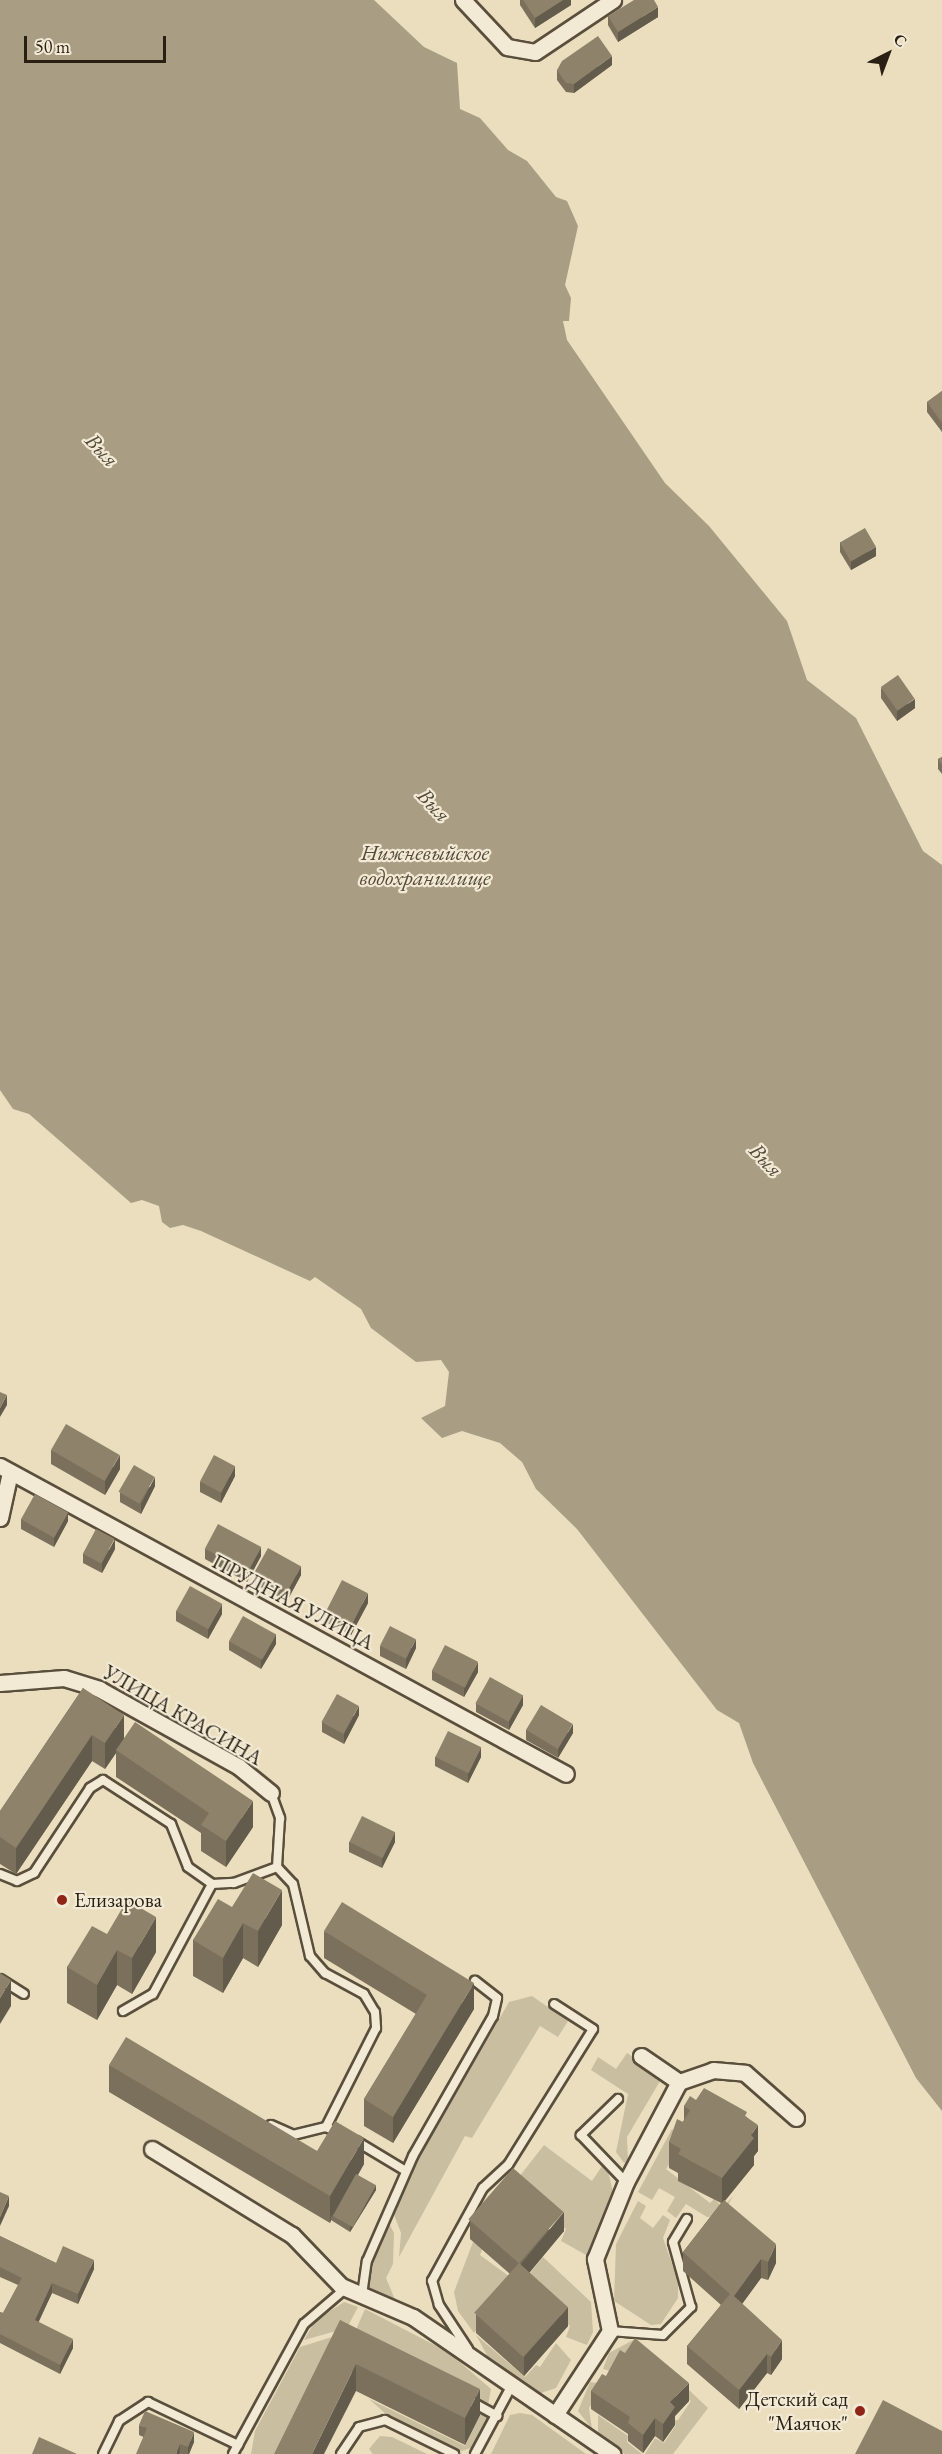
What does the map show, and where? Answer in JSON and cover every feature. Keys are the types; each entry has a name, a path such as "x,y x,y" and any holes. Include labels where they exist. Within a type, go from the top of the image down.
{"street":[{"path":"463,0 507,47 535,52 613,0"},
{"path":"0,1518 5,1469"},
{"name":"ПРУДНАЯ УЛИЦА","path":"5,1469 567,1774"},
{"name":"УЛИЦА КРАСИНА","path":"0,1683 64,1678 99,1689 239,1767 271,1793"},
{"path":"641,2056 679,2082"},
{"path":"555,2415 610,2331 594,2259 626,2182 679,2082 713,2070 745,2073 796,2118"},
{"path":"152,2149 292,2235 346,2288 414,2317 612,2454"}],"lane":[{"path":"0,1874 17,1881 34,1874 90,1788 103,1780 171,1824 188,1867 212,1884 234,1883 277,1867"},
{"path":"271,1793 280,1818 277,1867 293,1884 310,1956 325,1973 364,1994 375,2012 376,2028 326,2127"},
{"path":"123,2011 153,1994 212,1884"},
{"path":"0,1979 24,1994"},
{"path":"362,2295 367,2261 406,2171 493,2016 497,1998 475,1981"},
{"path":"476,2360 439,2306 432,2281 483,2188 508,2165 593,2029 554,2004"},
{"path":"618,2099 581,2135 626,2182"},
{"path":"262,2121 293,2135 326,2127 406,2171"},
{"path":"610,2331 663,2334 691,2307 673,2242 687,2219"},
{"path":"233,2454 303,2324 346,2288"},
{"path":"475,2454 512,2385"},
{"path":"466,2399 497,2416"},
{"path":"103,2454 119,2421 148,2402 237,2445"},
{"path":"340,2454 359,2427 385,2420 454,2454"}],"shaded area":[{"path":"532,1996 568,2021 558,2037 540,2026 472,2138 465,2136 399,2257 401,2233 393,2212 416,2163 509,2002"},
{"path":"627,2053 663,2076 627,2137 628,2161 624,2163 616,2152 628,2094 591,2070 598,2057 616,2069"},
{"path":"672,2129 687,2138 666,2169 710,2203 714,2199 723,2207 733,2196 722,2216 707,2217 686,2204 676,2218 667,2211 675,2197 659,2188 652,2200 638,2192"},
{"path":"544,2145 592,2181 604,2163 607,2167 615,2200 588,2256 561,2241 566,2229 551,2220 519,2177"},
{"path":"638,2201 646,2206 640,2218 653,2228 663,2215 670,2220 663,2238 678,2281 678,2298 661,2324 651,2325 614,2301 616,2244"},
{"path":"388,2221 394,2233 393,2264 386,2278 396,2302 368,2287 369,2270"},
{"path":"473,2242 483,2248 480,2255 517,2282 474,2333 458,2311 454,2292"},
{"path":"543,2257 591,2302 593,2332 587,2345 566,2337 570,2326 523,2282"},
{"path":"344,2302 358,2307 347,2328 304,2340 315,2321"},
{"path":"365,2309 448,2352 491,2389 488,2406 355,2332"},
{"path":"476,2335 525,2377 536,2365 540,2367 556,2343 571,2360 556,2388 535,2395 488,2357"},
{"path":"332,2337 284,2454 251,2454 255,2431 300,2347"},
{"path":"635,2339 708,2408 673,2454 645,2454 655,2438 664,2443 676,2425 671,2421 678,2420 691,2401 673,2390 603,2369 609,2353"},
{"path":"590,2382 605,2384 589,2408 592,2429 578,2411"},
{"path":"369,2399 465,2446 480,2415 463,2406 465,2401 489,2417 474,2447 461,2451 387,2415"},
{"path":"520,2413 532,2415 586,2454 491,2454 510,2415"},
{"path":"598,2415 628,2436 627,2442 642,2454 625,2454 598,2433"},
{"path":"380,2436 392,2437 427,2454 373,2454 369,2449"}],"water":[{"name":"Нижневыйское водохранилище","path":"0,0 374,0 424,47 457,63 460,109 480,118 508,150 527,161 556,197 567,201 578,226 565,285 571,298 569,321 563,321 567,340 665,483 709,526 787,621 807,680 856,718 923,851 942,865 942,2111 916,2078 753,1763 739,1723 717,1710 577,1529 536,1489 522,1462 500,1443 462,1431 442,1438 421,1418 445,1406 449,1372 441,1360 416,1362 371,1328 361,1309 315,1277 310,1281 201,1231 183,1225 170,1228 162,1222 159,1206 142,1200 131,1203 29,1114 13,1109 0,1090"}],"building":[{"path":"523,0 563,0 535,18"},
{"path":"634,0 654,0 658,7 618,32 608,16"},
{"path":"598,36 612,56 574,84 566,83 557,70 562,61"},
{"path":"942,391 942,423 927,402"},
{"path":"865,528 876,547 851,562 840,542"},
{"path":"898,675 915,699 897,711 881,687"},
{"path":"0,1392 7,1395 0,1408"},
{"path":"66,1424 120,1455 105,1481 51,1450"},
{"path":"214,1455 235,1466 221,1493 200,1481"},
{"path":"134,1465 155,1477 139,1504 118,1492"},
{"path":"35,1494 68,1512 54,1538 21,1519"},
{"path":"218,1524 261,1547 248,1572 205,1549"},
{"path":"96,1529 115,1539 101,1564 83,1554"},
{"path":"268,1548 301,1566 287,1592 254,1573"},
{"path":"342,1580 368,1593 351,1625 326,1612"},
{"path":"190,1586 222,1604 208,1629 176,1611"},
{"path":"243,1616 276,1634 262,1660 229,1641"},
{"path":"390,1626 416,1639 406,1659 380,1646"},
{"path":"445,1645 478,1662 465,1688 432,1671"},
{"path":"490,1677 523,1695 509,1722 475,1703"},
{"path":"83,1688 124,1715 105,1743 92,1735 16,1848 0,1837 0,1811"},
{"path":"337,1694 359,1706 343,1734 321,1722"},
{"path":"541,1705 573,1724 558,1749 526,1730"},
{"path":"135,1722 253,1801 226,1841 201,1825 209,1813 116,1750"},
{"path":"448,1731 481,1747 469,1773 435,1757"},
{"path":"362,1816 395,1832 383,1858 349,1842"},
{"path":"253,1873 282,1890 258,1931 243,1923 223,1958 193,1940 218,1899 232,1907"},
{"path":"127,1900 156,1917 132,1958 117,1950 97,1985 67,1967 92,1926 107,1934"},
{"path":"342,1902 474,1983 393,2117 364,2099 427,1995 324,1931"},
{"path":"0,1973 11,1980 0,1998"},
{"path":"126,2037 317,2151 335,2121 364,2138 330,2196 109,2065"},
{"path":"704,2088 747,2112 745,2116 758,2125 751,2135 754,2138 722,2178 678,2154 681,2149 669,2142 677,2119 683,2122 690,2110 684,2106 690,2096 696,2100"},
{"path":"513,2168 564,2212 519,2263 468,2219"},
{"path":"356,2174 376,2185 353,2227 333,2216"},
{"path":"0,2192 9,2196 0,2217"},
{"path":"724,2200 776,2244 768,2262 761,2259 734,2296 782,2340 771,2357 767,2354 739,2390 687,2346 730,2294 683,2252"},
{"path":"0,2236 56,2263 63,2246 94,2260 78,2294 52,2283 35,2320 73,2339 60,2365 0,2334 0,2312 3,2313 22,2278 0,2267"},
{"path":"519,2263 568,2307 523,2357 474,2313"},
{"path":"340,2320 480,2389 465,2418 356,2364 312,2454 274,2454"},
{"path":"635,2338 689,2383 670,2402 675,2407 663,2424 655,2418 643,2435 628,2423 630,2417 591,2391 602,2374 606,2376 620,2350 625,2353"},
{"path":"883,2400 942,2431 942,2454 855,2454"},
{"path":"145,2411 194,2432 188,2447 180,2444 176,2454 136,2454 147,2428 139,2425"},
{"path":"39,2437 77,2454 32,2454"}],"place":[{"name":"Елизарова","path":"62,1900"},
{"name":"Детский сад \"Маячок\"","path":"860,2411"}],"water label":[{"name":"Выя","path":"102,450"},
{"name":"Выя","path":"434,805"},
{"name":"Выя","path":"766,1160"}]}
